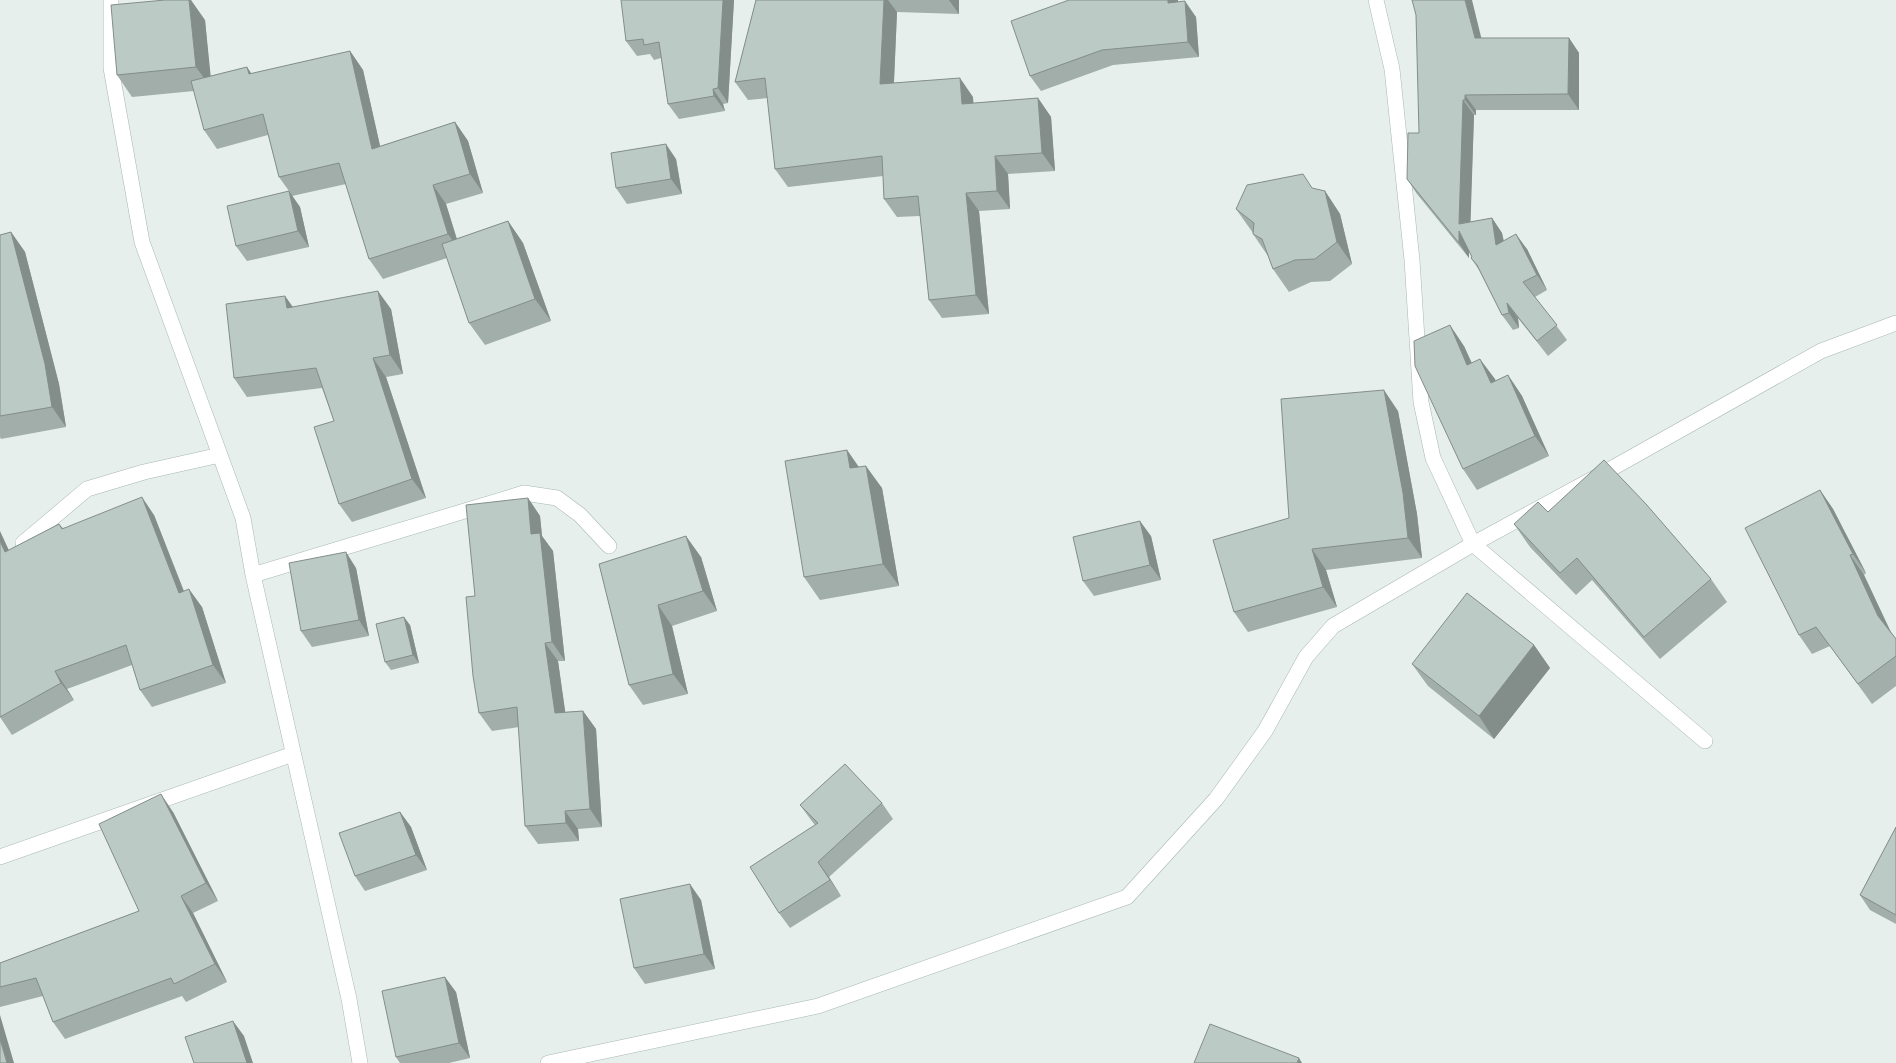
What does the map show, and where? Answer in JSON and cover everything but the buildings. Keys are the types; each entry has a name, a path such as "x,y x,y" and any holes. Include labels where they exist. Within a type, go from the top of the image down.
{"street":[{"path":"111,0 111,68 142,242 243,518 253,575 349,999 360,1063"},
{"path":"1376,0 1392,69 1412,260 1421,402 1433,458 1473,544 1705,741"},
{"path":"548,1063 818,1006 1127,897 1216,798 1265,731 1306,657 1333,626 1473,544 1820,351 1896,323"},
{"path":"23,543 87,489 144,472 220,455"},
{"path":"253,575 524,493 558,498 580,515 609,546"},
{"path":"0,857 293,754"}]}
